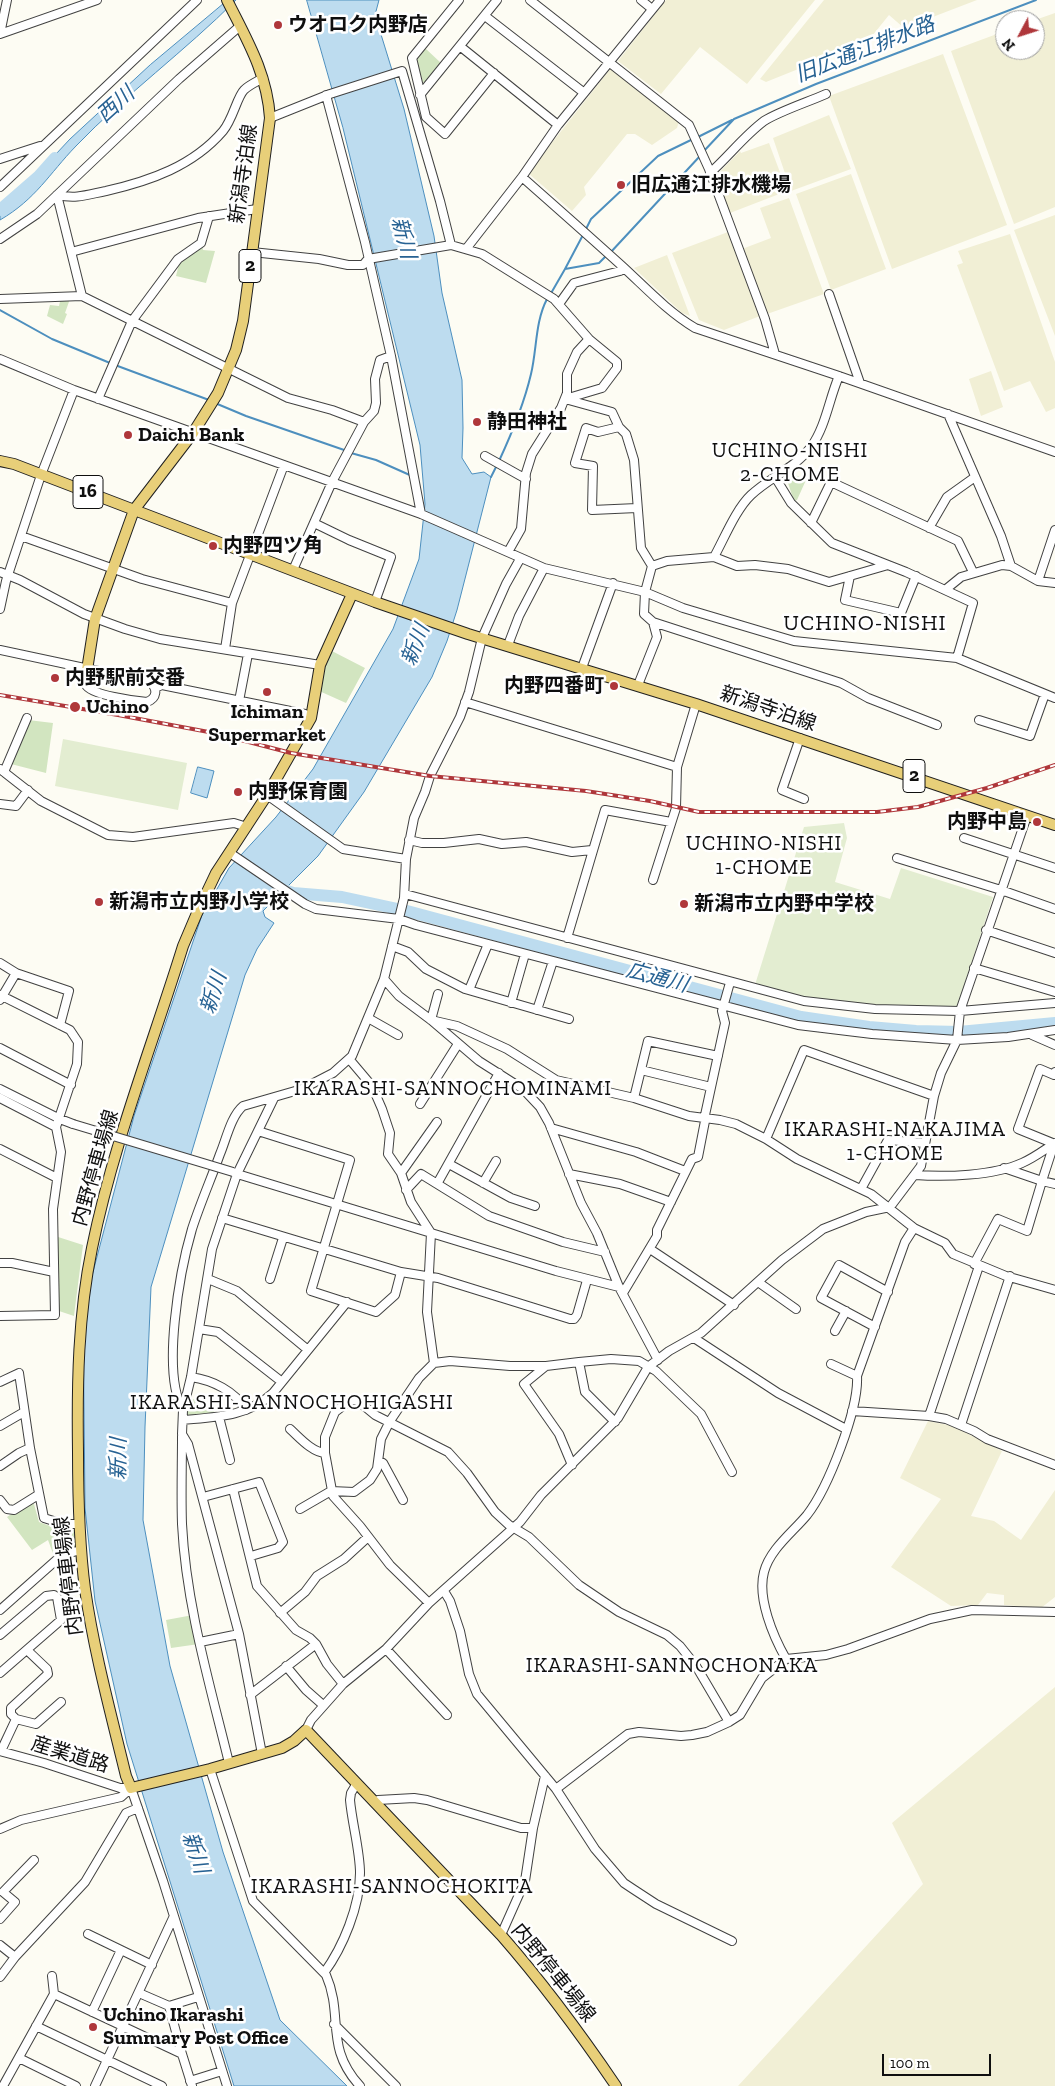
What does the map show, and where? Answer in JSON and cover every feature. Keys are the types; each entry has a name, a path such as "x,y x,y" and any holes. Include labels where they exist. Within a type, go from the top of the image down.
{"main road":[{"name":"新潟寺泊線","path":"134,510 193,433 218,393 229,369 243,321 270,118 263,78 227,0"},
{"name":"16","path":"0,461 14,464 134,510"},
{"name":"2","path":"134,510 375,602"},
{"path":"87,670 95,619 134,510"},
{"name":"内野停車場線","path":"134,1787 126,1776 98,1660 85,1588 78,1524 79,1346 84,1294 100,1214 114,1163 183,946 206,892 267,794 311,718 320,665 352,594"},
{"name":"新潟寺泊線","path":"375,602 468,634 582,668 800,738 1055,825"},
{"path":"134,1787 207,1770 282,1748 294,1742 306,1730"},
{"name":"内野停車場線","path":"306,1730 501,1935 563,2010 616,2086"}],"street":[{"path":"6,0 0,34 97,0"},
{"path":"0,187 197,0"},
{"path":"459,0 412,58 426,117 445,134 494,74"},
{"path":"420,95 498,0"},
{"path":"530,0 689,125 710,171 765,319 775,354"},
{"path":"641,0 652,9"},
{"path":"466,249 522,177 583,92 660,0"},
{"path":"485,16 583,92"},
{"path":"0,239 38,214 179,79 240,26"},
{"path":"460,47 558,125"},
{"path":"270,118 328,94 402,71 440,201 451,246"},
{"path":"57,195 72,198 136,184 168,172 189,161 216,139 225,128 234,114 243,90 263,78"},
{"path":"328,94 391,356 421,514"},
{"path":"710,171 726,159 740,142 766,120 826,94"},
{"path":"0,159 42,146"},
{"path":"522,177 573,221 676,316 695,328 860,383 1055,452"},
{"path":"57,195 82,296"},
{"path":"71,252 209,216 257,209"},
{"path":"98,399 132,321 178,259 201,243 209,216"},
{"path":"252,252 319,259 348,265 363,265 368,259 451,246 482,254 556,301 588,339 617,362 617,368 602,388 565,399"},
{"path":"556,301 574,283 620,271 624,268"},
{"path":"829,294 860,383"},
{"path":"0,299 82,296 288,398 332,410 364,422"},
{"path":"508,552 521,529 526,478 532,454 565,399 567,393 567,374 578,352 588,339"},
{"path":"293,570 332,482 364,422 374,411 376,403 375,380 380,360 391,356"},
{"path":"0,359 98,399 421,514 492,547 544,568 645,592 683,608 794,641 957,658 1055,698"},
{"path":"714,557 743,504 751,494 804,455 816,439 839,376"},
{"path":"0,609 8,574 41,475 74,390"},
{"path":"565,399 612,412 619,427 626,434 634,460 641,548 652,566 645,592 644,614 653,622 841,683 868,698 937,725"},
{"path":"948,414 1001,536 1011,566"},
{"path":"619,427 598,432 586,428 575,463 593,466 592,510 637,508"},
{"path":"484,456 526,478"},
{"path":"225,649 232,603 284,465"},
{"path":"776,477 791,503 832,543 916,576 973,603 957,658"},
{"path":"929,528 947,497 975,477"},
{"path":"811,523 831,482 958,541 973,572"},
{"path":"314,523 391,557 375,602"},
{"path":"1038,581 1055,530"},
{"path":"21,536 113,570 232,603"},
{"path":"652,566 667,561 714,557 737,566 755,565 788,569 830,582 888,565"},
{"path":"183,1410 178,1401 173,1345 182,1275 192,1230 238,1110 258,1101 274,1098 313,1084 333,1073 350,1060 384,979 405,896 406,860 414,818 430,776 460,718 482,638 506,584 520,559"},
{"path":"945,590 961,576 1002,565 1011,566 1038,581 1055,583"},
{"path":"508,645 518,616 544,568"},
{"path":"0,572 8,574 95,619 160,639 320,665"},
{"path":"850,576 845,600 901,613 916,576"},
{"path":"582,668 613,583"},
{"path":"638,686 657,637 653,622"},
{"path":"0,650 150,682 155,688 154,698 147,702 93,692 85,685 84,680 87,670"},
{"path":"239,701 248,654"},
{"path":"155,688 162,685 305,714 311,718"},
{"path":"979,720 1030,736 1045,694"},
{"path":"465,702 677,767"},
{"path":"653,880 676,808 677,767 696,704"},
{"path":"27,718 2,771 41,801 108,835 133,837 234,823 247,827"},
{"path":"800,738 782,790 804,799"},
{"path":"0,804 16,806 28,790"},
{"path":"267,794 343,848 406,860"},
{"path":"567,938 605,810 671,822"},
{"path":"306,1730 323,1706 343,1684 386,1649 429,1603 512,1527 520,1522 541,1495 615,1422 648,1368 694,1338 734,1305 782,1260 823,1229 866,1212 890,1207 921,1166 934,1096 941,1073 957,1038 959,1012 1027,816"},
{"path":"964,838 1055,868"},
{"path":"409,840 422,843 444,843 479,839 502,844 526,842 572,852 592,850"},
{"path":"230,853 305,904 316,909 399,917 488,944 798,1025 872,1034 957,1038 1031,1034 1055,1030"},
{"path":"897,858 1055,909"},
{"path":"405,896 804,1001 875,1009 959,1012 1055,1003"},
{"path":"986,930 1055,953"},
{"path":"469,990 488,944"},
{"path":"392,946 408,952 426,969 469,990 569,1019"},
{"path":"511,1003 525,954"},
{"path":"537,1010 554,961"},
{"path":"0,963 16,972 69,991 60,1025"},
{"path":"974,968 1055,992"},
{"path":"0,1316 54,1315 53,1209 61,1152 58,1123 77,1064 78,1042 70,1030 1,997 16,972"},
{"path":"384,979 399,996 431,1020 458,1044 523,1089 540,1107 551,1128 580,1203 605,1252 621,1290 658,1360"},
{"path":"621,1290 650,1249 685,1171 692,1159 698,1156 725,1023 724,1006 729,986"},
{"path":"431,1020 438,994"},
{"path":"368,1018 398,1035"},
{"path":"431,1020 457,1026 507,1049 556,1080 634,1098 689,1116 736,1124 766,1139 797,1159 861,1189 890,1207 914,1228 945,1243 954,1254 977,1265 1055,1290"},
{"path":"1031,1034 1055,1045"},
{"path":"634,1098 648,1041 718,1056"},
{"path":"420,1104 458,1044"},
{"path":"0,1048 71,1085"},
{"path":"766,1139 804,1050 934,1096"},
{"path":"350,1060 372,1086 390,1133 388,1154 401,1173 411,1202 430,1233 430,1277 427,1312 434,1363"},
{"path":"1055,1072 1054,1075 1040,1069 1018,1129 1055,1143"},
{"path":"641,1070 711,1087"},
{"path":"437,1184 499,1073"},
{"path":"0,1089 58,1123"},
{"path":"0,1098 58,1123 73,1124 621,1290"},
{"path":"229,1763 200,1642 187,1570 182,1523 183,1410 191,1377 212,1249 235,1173 274,1098"},
{"path":"401,1173 437,1122"},
{"path":"551,1128 636,1152 685,1171"},
{"path":"258,1130 350,1160 322,1248 311,1291 376,1312 395,1295 401,1272"},
{"path":"861,1189 888,1140 925,1143"},
{"path":"915,1174 955,1176 1004,1168 1020,1164 1055,1143"},
{"path":"929,1416 977,1265 998,1219 1027,1230 1055,1143"},
{"path":"0,1149 57,1178"},
{"path":"483,1182 496,1162"},
{"path":"449,1164 511,1198 535,1206"},
{"path":"1004,1168 1055,1184"},
{"path":"406,1190 421,1174 489,1216 563,1242 605,1252"},
{"path":"569,1174 620,1184 671,1202"},
{"path":"222,1218 283,1238 401,1272 430,1277 574,1319 587,1280"},
{"path":"786,1658 770,1625 761,1584 764,1570 768,1560 808,1514 820,1496 836,1461 858,1390 857,1376 906,1242 914,1228"},
{"path":"270,1279 283,1238"},
{"path":"650,1249 734,1305"},
{"path":"0,1263 12,1263 54,1272"},
{"path":"875,1327 821,1298 839,1265 888,1292"},
{"path":"961,1425 1010,1276"},
{"path":"208,1279 236,1291 308,1350"},
{"path":"758,1282 796,1309"},
{"path":"183,1420 230,1416 263,1402 282,1382 347,1302"},
{"path":"836,1331 846,1311"},
{"path":"199,1329 218,1332 282,1382"},
{"path":"694,1338 778,1393 846,1429"},
{"path":"300,1508 331,1491 354,1492 370,1480 377,1469 382,1439 390,1421 419,1378 434,1363 450,1361 510,1366 546,1366 610,1359 639,1361 656,1371 701,1414 732,1472"},
{"path":"579,1362 585,1392 615,1422"},
{"path":"831,1364 857,1376"},
{"path":"546,1366 524,1384 559,1434 572,1465"},
{"path":"0,1382 19,1373 42,1514 47,1520 63,1524 78,1524"},
{"path":"191,1377 211,1381 229,1393 246,1410"},
{"path":"429,1603 390,1565 338,1504 331,1491 325,1453 325,1437 335,1412 353,1400 358,1401 375,1415 448,1452 467,1473 495,1512 512,1527 529,1537 579,1585 604,1602 667,1635 680,1646 696,1666 729,1722"},
{"path":"852,1411 929,1416 946,1419 987,1439 1055,1465"},
{"path":"0,1426 24,1412"},
{"path":"219,1417 230,1460"},
{"path":"290,1429 307,1444 321,1453 325,1453"},
{"path":"182,1434 188,1444 239,1634 262,1754"},
{"path":"0,1466 30,1448"},
{"path":"379,1461 383,1463 403,1500"},
{"path":"202,1497 259,1482 283,1542 278,1548 251,1556"},
{"path":"233,1489 257,1586 296,1630 316,1644 327,1664 343,1684"},
{"path":"0,1500 8,1509 14,1510 33,1496 38,1495"},
{"path":"280,1613 305,1592 318,1576 344,1559 368,1537"},
{"path":"0,1610 62,1555 82,1550"},
{"path":"444,1591 450,1601 460,1631 469,1674 478,1694 556,1789 595,1849 624,1883 656,1904 732,1941"},
{"path":"0,1635 46,1596 54,1594 57,1597 61,1620 0,1673"},
{"path":"556,1789 628,1734 638,1732 681,1736 692,1735 707,1732 729,1722 740,1715 762,1678 786,1658 826,1655 848,1649 930,1619 972,1610 1055,1612"},
{"path":"200,1642 239,1634"},
{"path":"250,1695 316,1644"},
{"path":"386,1649 447,1715"},
{"path":"27,1650 49,1671 11,1708 11,1714 16,1719 36,1724 61,1702"},
{"path":"286,1666 306,1690 323,1706"},
{"path":"0,1751 16,1719"},
{"name":"産業道路","path":"0,1751 120,1788 134,1787"},
{"path":"207,1770 253,1901 324,1973 332,1989 334,2024 338,2046 344,2064 360,2086"},
{"path":"501,1935 526,1881 533,1828 545,1776"},
{"path":"324,1973 332,1963 351,1925 355,1903 360,1873 350,1800 351,1793 357,1783"},
{"path":"0,1829 21,1820 121,1797 134,1787 138,1808 227,2086"},
{"path":"374,1802 378,1800 414,1798 427,1800 521,1828 533,1828"},
{"path":"0,1977 15,1957 85,1882 126,1813 138,1808"},
{"path":"0,1919 15,1902 1,1891 34,1860"},
{"path":"95,2086 173,1918"},
{"path":"88,1934 152,1965"},
{"path":"0,1945 15,1957"},
{"path":"92,2012 121,1950"},
{"path":"4,2086 54,1994 52,1976"},
{"path":"139,1993 169,2006 198,1997"},
{"path":"54,1994 182,2054"},
{"path":"169,2006 191,2083 222,2070"},
{"path":"334,2024 396,2086"},
{"path":"36,2026 162,2086"},
{"path":"19,2058 76,2086"}],"shaded area":[{"path":"666,0 815,0 747,84 700,47 661,94 618,61"},
{"path":"824,0 977,0 904,28 889,15 868,41 766,82 760,79"},
{"path":"1055,13 1055,207 1014,224 951,51 995,35 995,60 1045,60 1045,16"},
{"path":"943,54 1007,225 892,269 829,96"},
{"path":"611,68 679,121 677,128 652,145 635,134 627,134 584,187 586,195 572,211 528,173"},
{"path":"829,115 851,169 791,191 773,138"},
{"path":"769,143 787,191 730,213 715,177 740,151 741,153"},
{"path":"851,174 886,269 831,290 796,194"},
{"path":"789,198 824,294 767,314 742,249 771,238 760,208"},
{"path":"1055,215 1055,336 1014,230"},
{"path":"728,232 760,316 724,330 699,320 672,253"},
{"path":"1010,234 1055,362 1055,408 1046,412 1030,381 1004,391 957,265 963,263 958,251"},
{"path":"667,255 690,316 682,313 634,268"},
{"path":"991,371 1003,407 981,416 969,379"},
{"path":"928,1421 953,1426 1002,1451 971,1516 994,1521 1021,1540 1055,1490 1055,1597 1041,1608 1004,1605 1004,1595 987,1593 978,1605 951,1606 891,1567 941,1499 900,1478"},
{"path":"1055,1687 1055,2086 738,2086 923,1884 892,1823"}],"green space":[{"path":"425,48 442,64 425,84 421,80 416,58"},
{"path":"202,245 203,250 215,251 206,283 176,276 180,260"},
{"path":"71,296 63,324 47,316 50,305 59,306 61,297"},
{"path":"789,472 806,480 797,500 794,501 786,477"},
{"path":"328,649 365,668 346,703 317,690"},
{"path":"28,720 53,723 46,773 11,764"},
{"path":"63,739 187,763 178,810 55,786"},
{"path":"844,823 847,838 835,882 890,899 901,868 993,897 957,1007 900,1008 834,1004 754,988 804,827"},
{"path":"55,1236 83,1245 74,1316 56,1310"},
{"path":"189,1398 200,1401 219,1415 185,1417"},
{"path":"29,1502 34,1504 39,1522 61,1530 77,1530 79,1548 55,1559 48,1540 32,1550 7,1517"},
{"path":"193,1615 199,1644 171,1648 166,1620"}],"water":[{"path":"228,0 236,0 95,127 66,156 33,195 0,220 0,207 26,191 38,180 56,154 70,139 150,65"},
{"name":"新川","path":"307,0 379,0 375,15 404,109 434,236 442,293 462,380 462,458 472,474 484,472 491,477 457,610 432,677 364,792 318,856 263,911 265,917 274,923 257,949 245,975 151,1287 143,1520 170,1666 223,1852 280,2020 347,2086 234,2086 127,1744 95,1601 85,1508 83,1310 134,1116 202,915 229,868 276,817 313,769 393,629 419,559 425,504 420,445 343,128"},
{"path":"198,767 214,771 207,798 191,793"}],"waterway":[{"name":"旧広通江排水路","path":"703,152 734,119 816,84 1036,0"},
{"name":"旧広通江排水路","path":"698,137 732,120"},
{"name":"旧広通江排水路","path":"586,229 591,219 658,156 693,139"},
{"name":"旧広通江排水路","path":"610,253 700,156"},
{"name":"西川","path":"0,210 39,176 55,158"},
{"name":"旧広通江排水路","path":"565,269 584,233"},
{"name":"旧広通江排水路","path":"550,295 565,269 599,263 606,256"},
{"name":"旧広通江排水路","path":"499,461 525,396 533,365 540,317 547,299"},
{"path":"0,310 52,339 110,363"},
{"path":"115,365 209,400"},
{"path":"215,403 246,416 347,451"},
{"path":"351,453 376,460 412,476"},
{"name":"旧広通江排水路","path":"491,477 497,465"},
{"name":"広通川","path":"281,889 293,893 342,897 407,911 801,1017 869,1027 916,1031 959,1032 1055,1023"}],"railway":[{"path":"0,695 214,733 291,753 430,776 586,791 650,801 699,812 877,812 918,807 987,788 1055,765"}],"place":[{"name":"ウオロク内野店","path":"278,25"},
{"name":"旧広通江排水機場","path":"621,185"},
{"name":"静田神社","path":"477,422"},
{"name":"Daichi Bank","path":"128,435"},
{"name":"内野四ツ角","path":"213,546"},
{"name":"内野駅前交番","path":"55,678"},
{"name":"内野四番町","path":"614,686"},
{"name":"Ichiman Supermarket","path":"267,692"},
{"name":"Uchino","path":"75,707"},
{"name":"内野保育園","path":"238,792"},
{"name":"内野中島","path":"1037,822"},
{"name":"新潟市立内野小学校","path":"99,902"},
{"name":"新潟市立内野中学校","path":"684,904"},
{"name":"Uchino Ikarashi Summary Post Office","path":"93,2027"}],"district":[{"name":"UCHINO-NISHI 2-CHOME","path":"790,463"},
{"name":"UCHINO-NISHI","path":"865,624"},
{"name":"UCHINO-NISHI 1-CHOME","path":"764,856"},
{"name":"IKARASHI-SANNOCHOMINAMI","path":"453,1089"},
{"name":"IKARASHI-NAKAJIMA 1-CHOME","path":"895,1142"},
{"name":"IKARASHI-SANNOCHOHIGASHI","path":"292,1403"},
{"name":"IKARASHI-SANNOCHONAKA","path":"672,1666"},
{"name":"IKARASHI-SANNOCHOKITA","path":"392,1887"}]}
